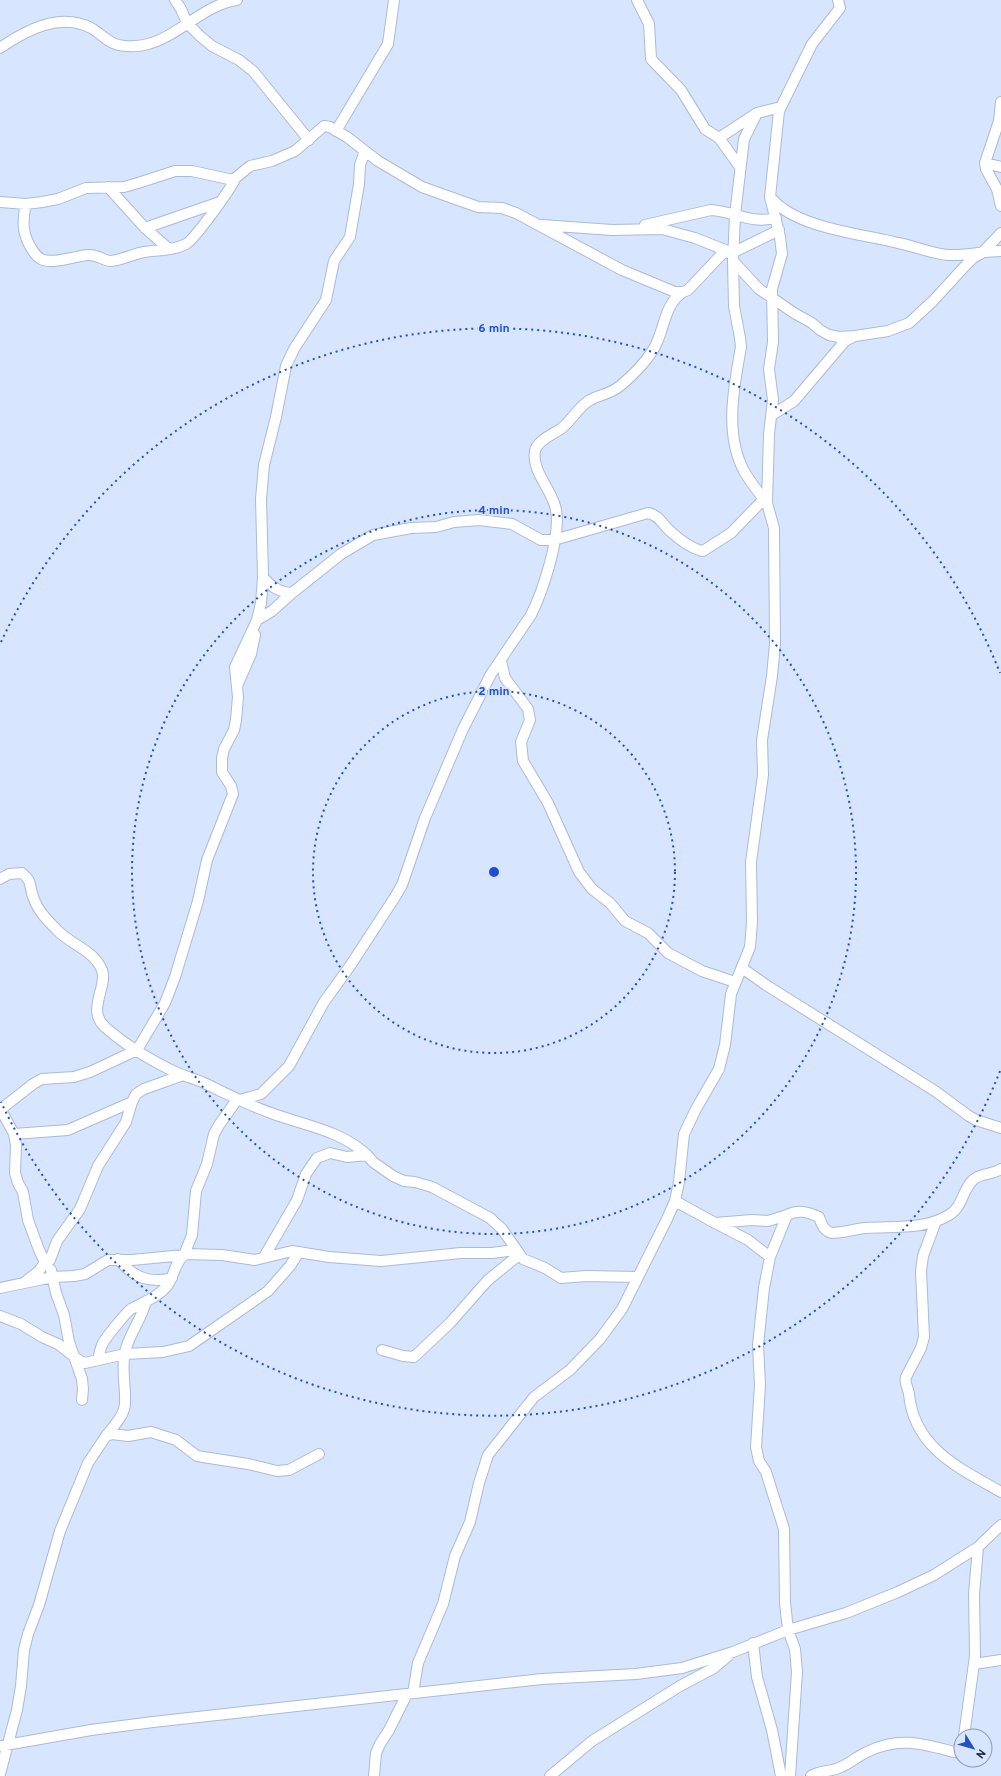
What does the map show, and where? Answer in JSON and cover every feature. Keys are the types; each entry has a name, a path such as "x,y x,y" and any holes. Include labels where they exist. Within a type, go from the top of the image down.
{"street":[{"path":"175,0 187,23 212,46 239,60 253,71 309,140"},
{"path":"0,48 34,29 55,22 82,24 94,30 112,43 138,46 144,45 166,36 219,5 237,0"},
{"path":"336,131 388,44 394,0"},
{"path":"637,0 649,24 651,59 681,90 705,129 718,138 740,167"},
{"path":"256,622 272,611 341,554 373,535 411,528 436,527 454,522 479,520 512,524 541,540 554,540 648,513 657,516 670,531 690,546 696,550 703,551 730,533 765,501 769,434 773,400 769,369 773,342 772,298 774,279 782,254 779,230 770,197 779,117 781,106 812,44 840,8 838,0"},
{"path":"1001,103 999,120 985,163 986,169 997,189 1001,206"},
{"path":"718,138 756,113 781,106"},
{"path":"374,1776 376,1753 410,1694 418,1663 443,1604 455,1556 470,1522 488,1455 534,1397 570,1370 600,1339 622,1309 675,1201 682,1165 684,1134 696,1109 719,1069 725,1045 731,994 750,947 752,922 751,862 762,775 762,740 772,676 775,644 774,528 765,501 744,471 734,443 733,401 741,347 734,306 732,255 735,214 744,139 756,113"},
{"path":"26,204 23,218 24,234 35,254 43,260 54,261 90,255 98,256 105,260 111,261 145,252 169,249 187,244 198,232 236,179 250,166 282,157 294,151 324,126 330,127 394,171 422,187 478,208 502,208 516,213 622,270 667,290 683,292"},
{"path":"82,1400 82,1379 69,1342 64,1315 47,1262 28,1220 23,1192 18,1183 15,1172 16,1145 14,1134 0,1109 42,1079 74,1077 90,1072 137,1050 165,1003 175,978 198,901 206,860 233,794 231,786 222,772 222,758 224,749 234,730 236,720 237,686 235,668 256,622 261,603 263,577 261,481 266,454 277,412 283,375 294,349 326,300 334,261 350,237 359,184 360,165 364,151"},
{"path":"985,163 1001,167"},
{"path":"0,202 26,204 58,198 86,188 124,187 138,184 175,171 192,171 210,174 230,181 236,179"},
{"path":"108,187 145,228 169,249"},
{"path":"770,197 782,209 792,214 839,230 876,237 943,254 1001,251"},
{"path":"145,228 220,202"},
{"path":"623,231 711,210 735,214 760,221 776,218"},
{"path":"536,224 623,231 662,229 674,231 732,255 753,284 829,335 839,337 888,331 909,323 929,305 973,258 982,253 1001,233"},
{"path":"98,1360 102,1344 122,1318 132,1309 159,1294 169,1284 184,1255 192,1235 196,1191 211,1153 214,1134 232,1106 240,1099 253,1098 261,1094 289,1066 324,1002 350,966 402,885 425,818 454,747 491,674 531,615 553,552 557,523 556,510 534,460 535,449 538,444 564,426 591,399 609,394 642,363 652,351 658,340 669,306 673,300 688,290 720,256 732,255 779,230"},
{"path":"772,415 794,401 846,341 855,336"},
{"path":"263,577 276,589 292,593"},
{"path":"501,661 505,678 528,709 530,720 521,742 524,761 548,803 564,843 579,872 592,889 610,903 625,921 648,933 668,952 702,971 735,982"},
{"path":"0,879 8,874 22,873 29,879 33,898 39,910 59,932 92,956 99,963 103,973 98,1003 99,1021 137,1050 171,1070 272,1113 343,1137 357,1146 368,1155 373,1162 393,1176 404,1181 415,1182 432,1187 490,1218 502,1229 523,1259 545,1268 561,1278 592,1276 638,1277"},
{"path":"742,968 766,985 935,1091 969,1116 976,1120 1001,1128"},
{"path":"23,1283 47,1262 61,1236 80,1209 98,1166 126,1122 136,1094 144,1089 183,1075"},
{"path":"14,1134 68,1130 132,1102"},
{"path":"264,1257 297,1200 306,1174 317,1158 330,1153 347,1157 368,1155"},
{"path":"715,1224 752,1220 768,1221 793,1212 808,1212 818,1217 823,1228 832,1233 868,1228 923,1225 936,1221 958,1208 973,1180 978,1176 995,1173 1001,1169"},
{"path":"675,1201 715,1224 748,1240 770,1257"},
{"path":"787,1215 770,1257 758,1339 760,1385 756,1453 766,1472 784,1529 786,1542 784,1581 788,1630 795,1649 797,1672 790,1776"},
{"path":"936,1221 923,1256 924,1337 921,1348 908,1372 905,1381 908,1390 909,1402 919,1428 935,1450 944,1458 1001,1492"},
{"path":"0,1288 52,1277 85,1274 101,1263 118,1259 132,1260 184,1255 222,1255 255,1260 292,1251 329,1258 367,1262 517,1252"},
{"path":"0,1316 21,1324 42,1337 58,1344 80,1361 85,1363 125,1354 162,1352 189,1346 268,1291 290,1266 299,1252"},
{"path":"382,1350 403,1356 414,1357 450,1323 488,1280 517,1252"},
{"path":"118,1259 136,1276 156,1280 172,1278"},
{"path":"0,1774 4,1746 17,1710 24,1650 28,1634 39,1605 60,1531 88,1463 120,1416 125,1405 123,1375 125,1354 128,1342 142,1316 146,1301"},
{"path":"106,1436 112,1434 128,1436 150,1432 176,1440 197,1456 277,1470 289,1470 319,1454"},
{"path":"4,1746 91,1730 542,1679 666,1671 698,1664 788,1630 846,1613 898,1592 927,1578 978,1547 1001,1525"},
{"path":"965,1728 974,1664 974,1594 978,1547"},
{"path":"753,1643 757,1677 772,1730 781,1776"},
{"path":"550,1776 592,1741 680,1686 714,1668 733,1652"},
{"path":"974,1664 1001,1660"},
{"path":"811,1776 822,1771 836,1769 868,1751 893,1743 918,1742 953,1752"}]}
